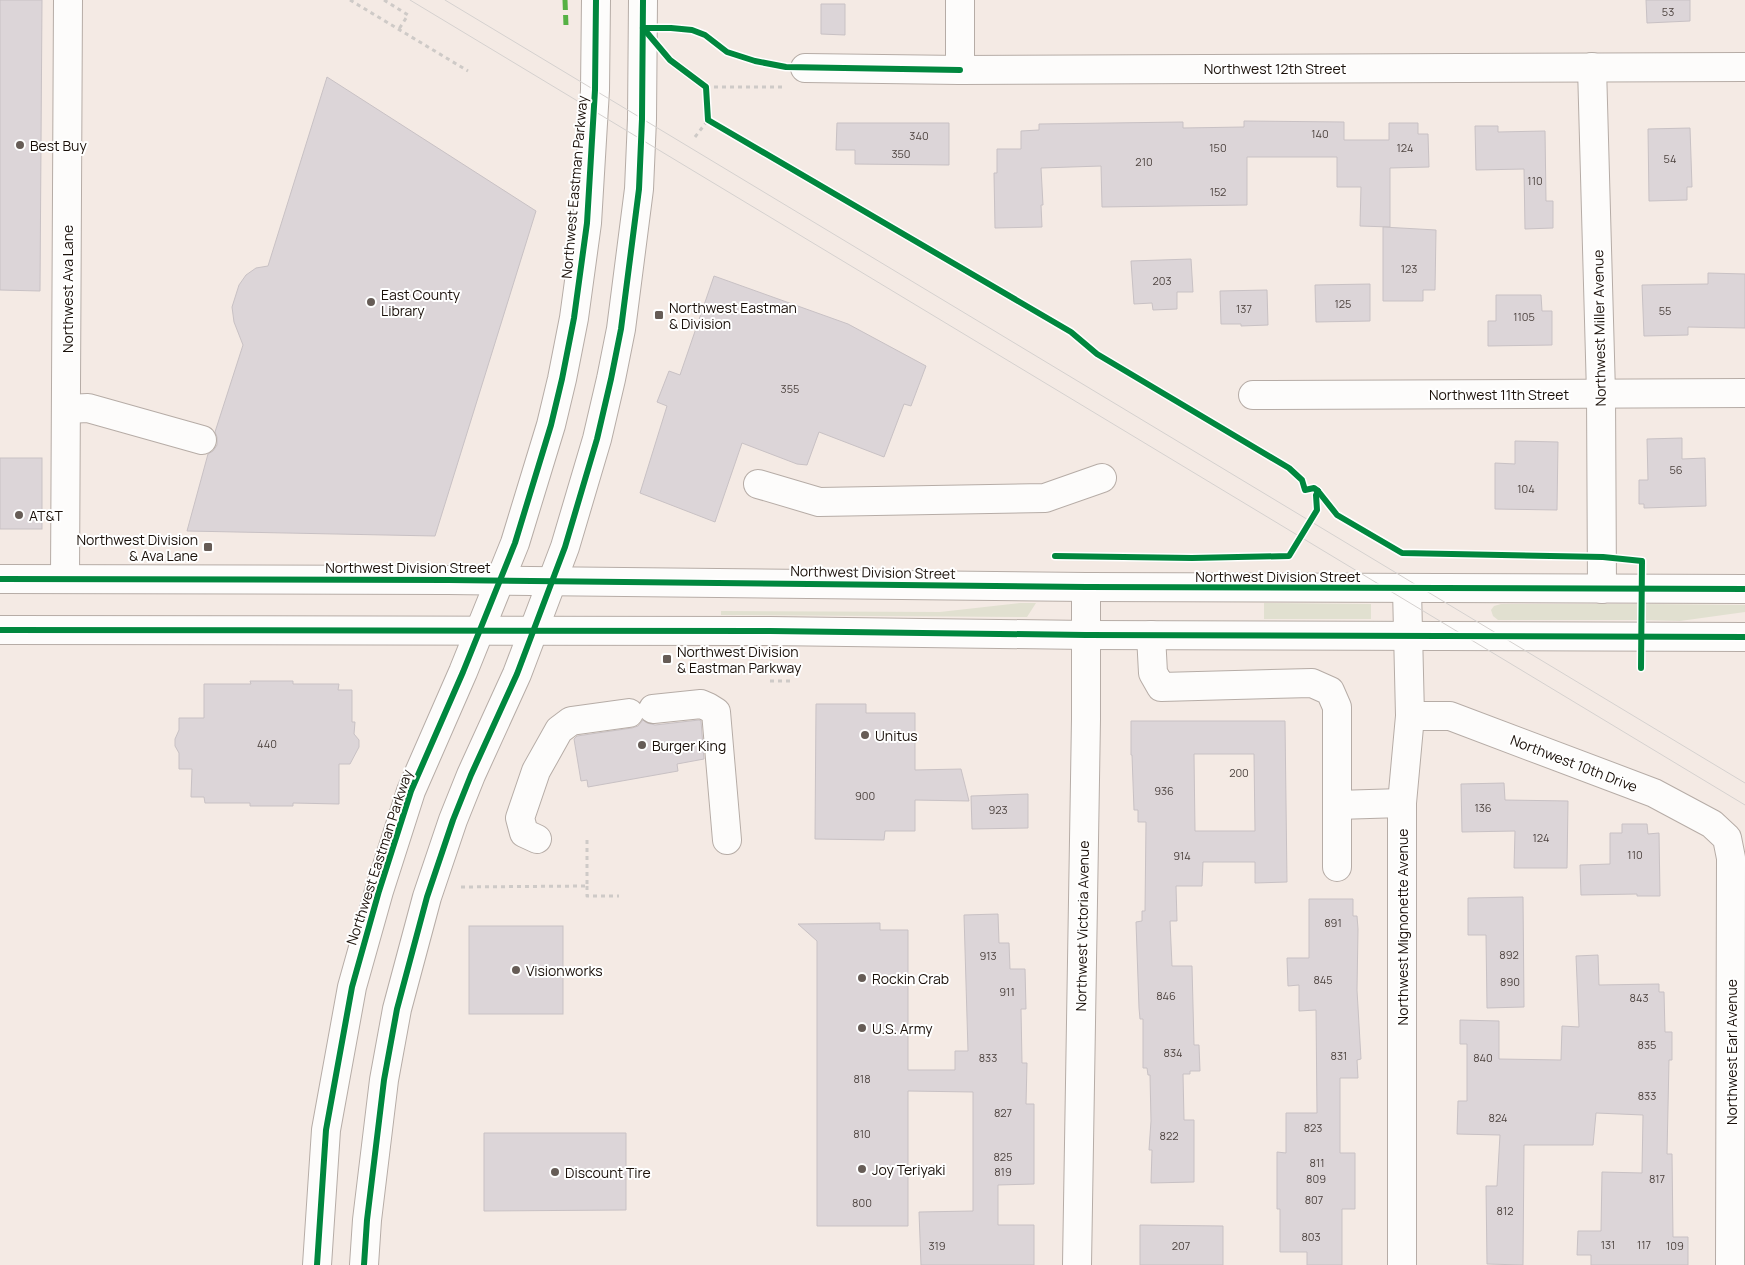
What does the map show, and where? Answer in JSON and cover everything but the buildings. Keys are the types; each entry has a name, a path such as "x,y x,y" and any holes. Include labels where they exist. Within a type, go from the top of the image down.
{"main road":[{"name":"Northwest Ava Lane","path":"65,579 68,0"},
{"name":"Northwest Eastman Parkway","path":"317,1265 326,1130 352,987 378,891 411,791 480,631 515,544 551,425 574,318 587,223 595,90 596,0"},
{"path":"364,1265 367,1220 384,1080 397,1009 430,887 452,820 470,775 517,674 565,547 597,439 611,379 621,329 639,189 642,118 642,0"},
{"path":"960,0 960,70"},
{"name":"Northwest Miller Avenue","path":"1592,67 1601,393 1602,590"},
{"name":"Northwest 12th Street","path":"805,68 960,70 1745,67"},
{"name":"Northwest 11th Street","path":"1253,396 1745,393"},
{"path":"67,409 88,408 202,440"},
{"path":"758,484 819,502 828,502 1044,498 1102,478"},
{"name":"Northwest Division Street","path":"0,579 500,580 1086,587 1745,590"},
{"name":"Northwest Victoria Avenue","path":"1077,1265 1086,587"},
{"name":"Northwest Mignonette Avenue","path":"1402,1265 1402,803 1410,716 1407,588"},
{"path":"0,630 1745,637"},
{"path":"1151,634 1153,673 1161,687 1312,683 1330,690 1337,707 1337,867"},
{"path":"537,839 524,833 520,818 536,771 559,730 571,721 701,704 716,712 727,840"},
{"name":"Northwest 10th Drive","path":"1410,716 1450,716 1617,778 1654,793 1712,824 1727,838"},
{"path":"1337,805 1402,803"},
{"name":"Northwest Earl Avenue","path":"1727,838 1731,858 1730,1265"}],"path":[{"path":"350,0 468,71"},
{"path":"384,0 408,15 399,29"},
{"path":"706,87 804,87 805,68"},
{"path":"695,136 708,120"},
{"path":"770,681 792,681"},
{"path":"587,839 587,896 619,896"},
{"path":"430,887 587,886"}],"shaded area":[{"path":"1036,603 1027,617 721,615 721,611 940,612"},
{"path":"1264,603 1371,604 1371,619 1264,619"},
{"path":"1501,604 1638,604 1638,620 1498,620 1493,616 1491,610 1494,606"},
{"path":"1645,604 1745,605 1745,612 1680,621 1645,620"}],"tram line":[{"path":"410,0 1745,805"},
{"path":"445,0 1745,783"}],"marked path":[{"path":"565,0 566,26"}],"cycle path":[{"path":"317,1265 326,1130 352,987 379,891 411,791 463,672 515,543 551,425 562,379 574,318 587,223 595,90 596,0"},
{"path":"364,1265 367,1220 384,1080 397,1009 427,897 453,820 471,775 517,674 565,547 597,439 611,379 621,329 639,189 642,119 643,0"},
{"path":"643,28 670,60 706,87 708,120 1071,332 1097,354 1289,468 1302,480 1305,490 1314,488 1318,491 1316,495 1317,510 1289,556 1192,558 1055,556"},
{"path":"643,28 692,30 705,35 727,52 755,61 786,67 960,70"},
{"path":"1318,491 1337,515 1402,553 1603,557 1642,561 1641,668"},
{"path":"0,579 448,580 1086,587 1745,589"},
{"path":"0,630 770,631 1086,635 1745,637"}],"place":[{"name":"Best Buy","path":"20,145"},
{"name":"East County Library","path":"371,302"},
{"name":"Northwest Eastman & Division","path":"659,315"},
{"name":"AT&T","path":"19,515"},
{"name":"Northwest Division & Ava Lane","path":"208,547"},
{"name":"Northwest Division & Eastman Parkway","path":"667,659"},
{"name":"Unitus","path":"865,735"},
{"name":"Burger King","path":"642,745"},
{"name":"Visionworks","path":"516,970"},
{"name":"Rockin Crab","path":"862,978"},
{"name":"U.S. Army","path":"862,1028"},
{"name":"Joy Teriyaki","path":"862,1169"},
{"name":"Discount Tire","path":"555,1172"}]}
